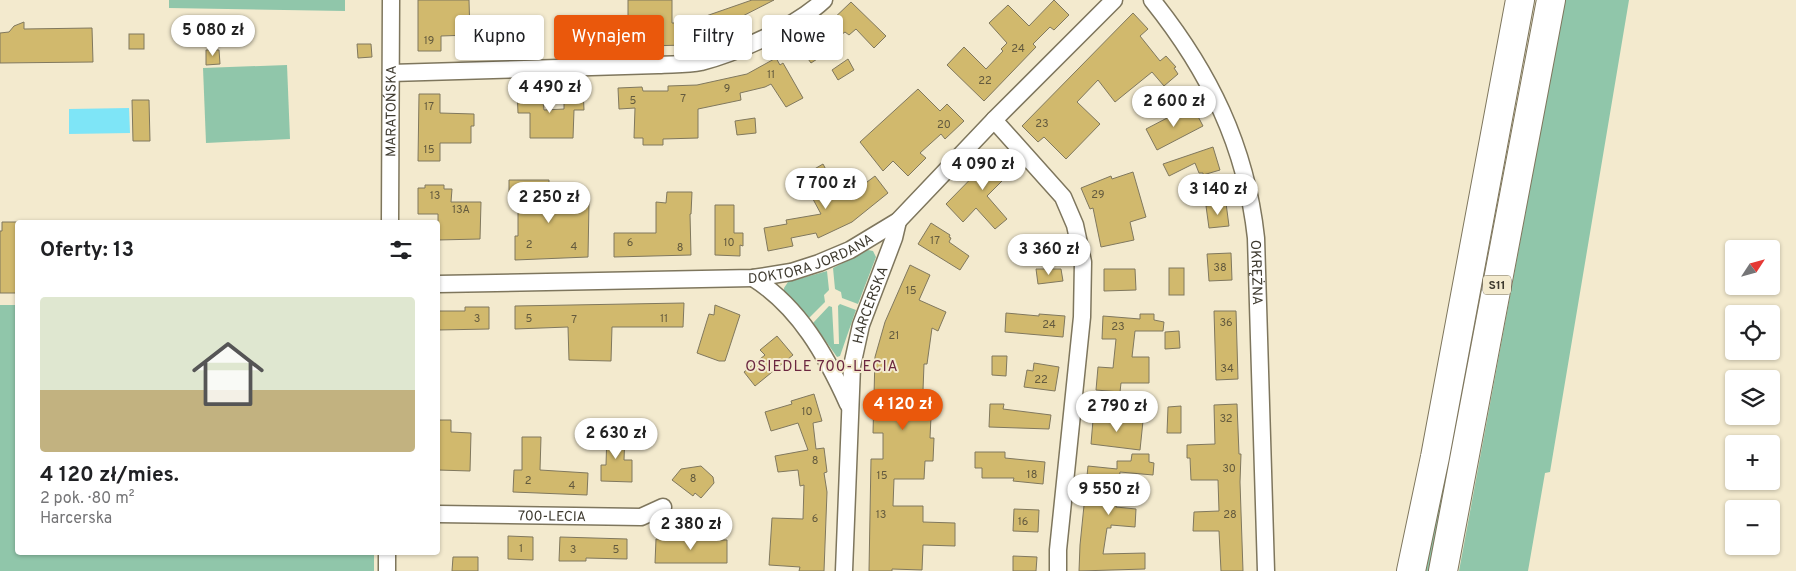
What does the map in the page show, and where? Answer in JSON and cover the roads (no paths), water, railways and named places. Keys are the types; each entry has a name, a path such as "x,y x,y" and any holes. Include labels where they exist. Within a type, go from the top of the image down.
{"highway":[{"name":"S11","path":"1411,571 1520,0"},
{"name":"S11","path":"1443,571 1551,0"}],"street":[{"name":"MARATOŃSKA","path":"390,220 391,0"},
{"path":"391,73 701,62 768,36 816,8 824,0"},
{"name":"DOKTORA JORDANA","path":"440,284 753,278 791,272 820,264 857,246 898,221 994,120 1114,0"},
{"name":"OKRĘŻNA","path":"1152,0 1190,52 1214,93 1238,151 1253,210 1256,238 1266,571"},
{"path":"994,120 1063,197 1076,224 1083,262 1082,317 1058,550 1058,571"},
{"name":"HARCERSKA","path":"844,571 850,407 855,348 866,310 894,238 898,221"},
{"path":"753,278 766,286 781,300 809,333 823,352 850,407"},
{"name":"700-LECIA","path":"440,514 641,517 663,507"},
{"path":"387,555 387,571"}],"water":[{"path":"129,108 130,133 69,134 69,109"}],"district":[{"name":"OSIEDLE 700-LECIA","path":"822,366"}]}
